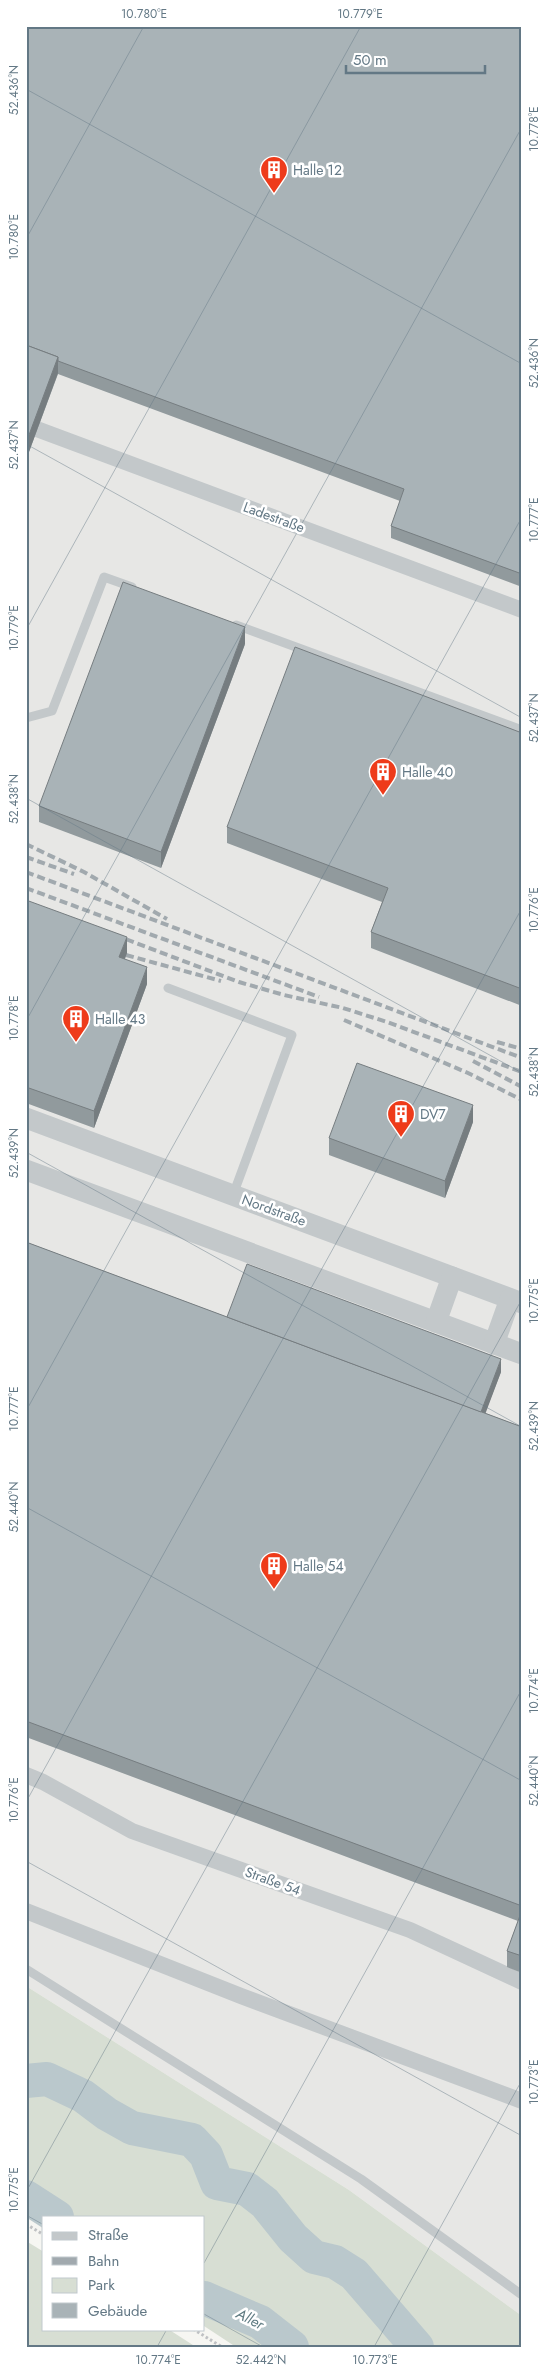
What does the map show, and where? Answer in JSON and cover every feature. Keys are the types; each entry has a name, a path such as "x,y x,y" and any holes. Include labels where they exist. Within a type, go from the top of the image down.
{"street":[{"name":"Ladestraße","path":"26,425 522,610"},
{"name":"Nordstraße","path":"26,1118 516,1301"},
{"path":"26,1170 522,1354"},
{"path":"436,1322 452,1277"},
{"path":"494,1344 516,1301"},
{"name":"Straße 54","path":"26,1775 43,1782 132,1830 410,1930 522,1982"},
{"path":"26,1911 241,1996 522,2101"}],"lane":[{"path":"26,718 52,711 104,577 142,591"},
{"path":"225,622 522,730"},
{"path":"168,988 292,1035 233,1195"},
{"path":"26,1969 361,2179 522,2295"}],"path":[{"path":"26,2224 42,2234"},
{"path":"195,2330 222,2347"}],"shaded area":[{"path":"26,26 522,26 522,2316 349,2190 26,1986"}],"green space":[{"path":"26,1986 349,2190 522,2316 522,2347 236,2347 205,2327 205,2216 42,2216 42,2221 26,2211"},
{"path":"26,2241 42,2251 42,2330 170,2330 196,2347 26,2347"}],"building":[{"name":"Halle 12","path":"26,26 522,26 522,574 391,526 404,489 58,361 58,357 26,345"},
{"path":"26,345 58,357 26,443"},
{"path":"123,582 245,627 161,852 39,806"},
{"name":"Halle 40","path":"295,647 522,733 522,989 371,932 388,888 227,827"},
{"name":"Halle 43","path":"26,900 127,937 119,957 147,967 94,1111 26,1087"},
{"name":"DV7","path":"357,1063 473,1105 445,1181 329,1138"},
{"name":"Halle 54","path":"26,1242 522,1427 522,1906 26,1721"},
{"path":"247,1264 501,1359 481,1412 227,1317"},
{"path":"522,1910 522,1956 507,1951"}],"waterway":[{"path":"26,2081 47,2079 83,2096 107,2114 132,2128 192,2140 206,2155 217,2183 247,2189 265,2203 293,2238 314,2257 335,2262 354,2274 417,2347"},
{"name":"Aller","path":"26,2197 55,2216"},
{"name":"Aller","path":"205,2298 260,2322 292,2347"}],"railway":[{"path":"26,844 84,872 167,919"},
{"path":"26,857 74,874"},
{"path":"26,872 522,1058"},
{"path":"26,888 319,997"},
{"path":"115,935 239,982 284,995 343,1008 387,1022 522,1072"},
{"path":"126,955 221,981"},
{"path":"344,1020 468,1073 522,1100"},
{"path":"497,1042 522,1049"},
{"path":"473,1061 522,1087"}],"place":[{"name":"Halle 12","path":"274,194"},
{"name":"Halle 40","path":"383,796"},
{"name":"Halle 43","path":"76,1043"},
{"name":"DV7","path":"401,1138"},
{"name":"Halle 54","path":"274,1590"}]}
